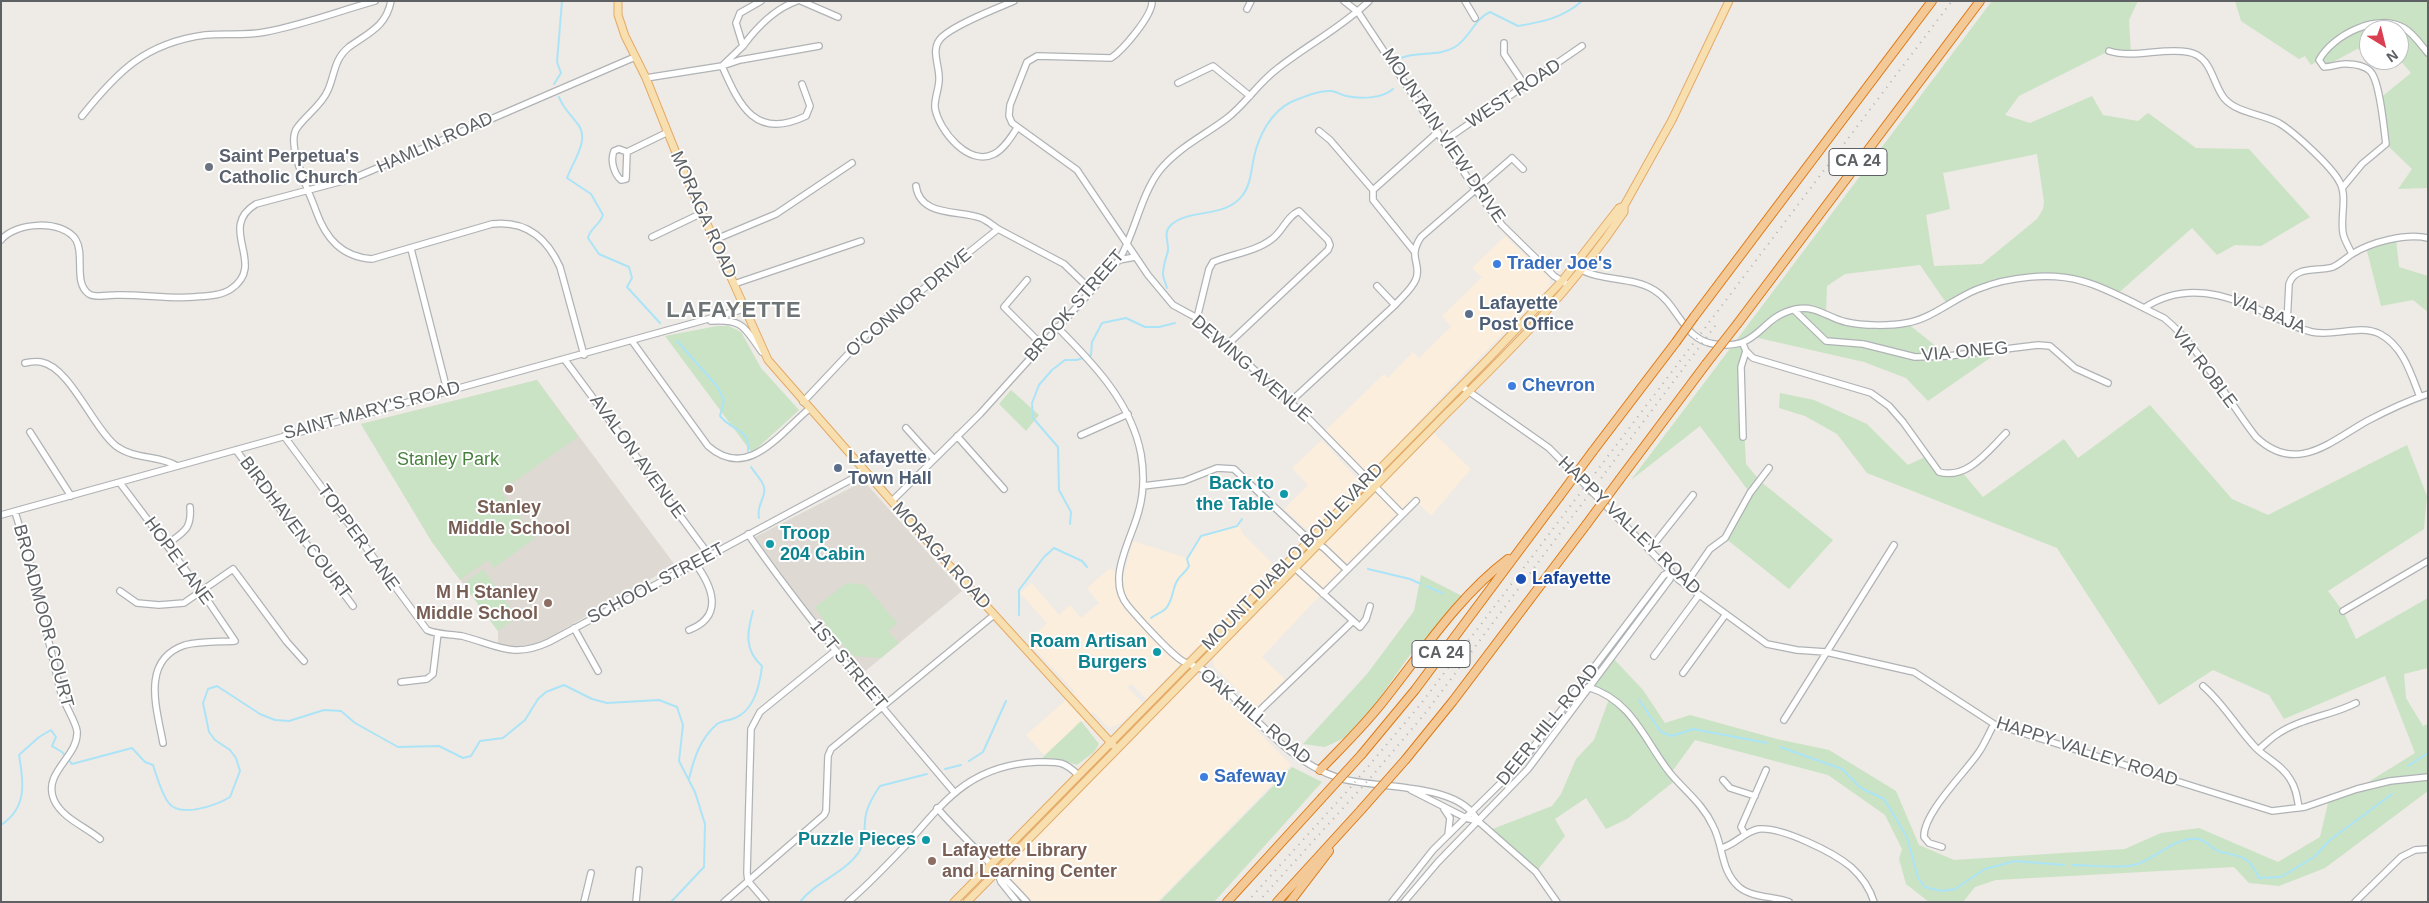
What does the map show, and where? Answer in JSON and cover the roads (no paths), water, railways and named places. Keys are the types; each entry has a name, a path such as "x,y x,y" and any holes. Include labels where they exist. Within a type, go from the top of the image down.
{"highway":[{"name":"CA 24","path":"1228,902 1362,754 1411,694 1932,1"},
{"name":"CA 24","path":"1277,902 1406,759 1544,581 1980,1"},
{"path":"1320,770 1373,714 1416,656 1446,622 1495,569 1518,552"},
{"path":"1290,902 1361,810"}],"main road":[{"name":"MORAGA ROAD","path":"618,1 618,14 635,57 646,78 666,133 768,360 802,402 1117,749"},
{"name":"MOUNT DIABLO BOULEVARD","path":"967,902 1468,391 1529,332 1583,271 1624,212 1624,206 1664,137 1729,1"},
{"name":"MOUNT DIABLO BOULEVARD","path":"954,902 1461,386 1562,281 1619,208 1624,206"},
{"path":"1374,487 1373,482 1386,467 1387,461"},
{"path":"1354,508 1354,502 1367,488 1368,481"}],"street":[{"path":"82,116 118,73 141,56 174,42 204,35 248,35 267,32 375,1"},
{"path":"391,1 384,22 376,30 343,53 335,64 328,91 320,103 295,130 293,145 326,235 346,253 356,257 372,259 492,224 511,223 537,233 548,244 560,267 584,354"},
{"path":"743,46 736,23 740,13 761,1"},
{"path":"722,66 743,46 756,30 786,5 799,1 838,17"},
{"path":"1014,1 942,37 936,49 940,78 935,107 943,128 967,152 978,156 986,157 996,153 1017,128 1009,116 1010,106 1027,62 1038,56 1111,58 1119,52 1147,17 1152,1"},
{"path":"1247,9 1251,1"},
{"name":"MOUNTAIN VIEW DRIVE","path":"1344,1 1358,12 1475,189 1507,230 1562,281 1570,285"},
{"name":"BROOK STREET","path":"892,501 1010,381 1041,344 1118,260 1128,245 1159,171 1183,147 1224,120 1276,70 1358,12 1369,1"},
{"path":"1465,1 1475,18"},
{"path":"2343,188 2362,164 2386,144 2377,83 2371,72 2362,66 2347,64 2324,67 2319,60 2323,53 2334,42 2347,34 2374,24 2390,24 2403,28 2411,33 2428,53"},
{"path":"1504,43 1504,54 1526,87"},
{"path":"646,78 722,66 740,60 819,46"},
{"name":"WEST ROAD","path":"1444,141 1526,87 1582,46"},
{"path":"2109,51 2131,54 2189,52 2203,61 2212,71 2224,98 2233,105 2279,124 2330,169 2343,188 2343,234 2352,254"},
{"name":"HAMLIN ROAD","path":"1,240 10,232 31,225 46,226 70,234 76,240 80,254 84,290 92,296 135,294 192,297 222,294 238,282 244,270 246,258 239,235 240,219 245,212 256,204 354,178 635,57"},
{"path":"722,66 737,100 744,109 764,123 787,124 806,116 810,106 802,84"},
{"path":"1178,83 1213,66 1250,96"},
{"name":"DEWING AVENUE","path":"1017,128 1077,170 1136,257 1174,305 1197,318 1318,428 1402,514"},
{"path":"1289,403 1395,305 1416,279 1418,270 1414,251 1373,200 1373,190 1330,140 1319,131"},
{"path":"1373,190 1438,132"},
{"path":"627,152 628,172 626,179 621,180 617,177 612,156 614,151 619,149 627,152 666,133"},
{"path":"1414,251 1421,237 1512,158 1523,169"},
{"path":"714,240 776,214 852,163"},
{"path":"916,186 921,201 951,214 981,218 1064,264 1091,290"},
{"path":"1197,318 1209,269 1213,262 1258,248 1272,239 1290,216 1298,211 1328,240 1330,245 1328,250 1227,345"},
{"path":"652,238 702,213"},
{"name":"O'CONNOR DRIVE","path":"802,402 867,334 998,229"},
{"path":"2287,324 2290,281 2299,273 2308,270 2331,268 2352,254 2396,239 2428,238"},
{"path":"734,284 861,241"},
{"path":"411,249 448,390"},
{"path":"1118,260 1136,257"},
{"path":"1575,266 1583,271 1638,283 1655,290 1670,304 1686,329 1700,339 1712,344 1743,344 1746,351 1753,358 1871,393 1889,406 1903,422 1939,472 1948,474 1962,472 2006,433"},
{"name":"VIA ROBLE","path":"1743,344 1782,312 1806,307 1846,322 1907,323 1925,316 1962,296 1993,284 2052,277 2082,281 2164,318 2182,334 2256,437 2268,447 2282,453 2296,455 2318,450 2373,418 2428,394"},
{"path":"1027,280 1004,307 1041,344"},
{"path":"1376,286 1395,305"},
{"name":"VIA BAJA","path":"2144,308 2153,302 2173,295 2198,291 2218,294 2267,313 2287,324 2312,332 2330,334 2361,330 2380,334 2395,346 2404,358 2420,397"},
{"name":"SAINT MARY'S ROAD","path":"1,515 744,309"},
{"name":"VIA ONEG","path":"1794,310 1826,341 1863,344 1915,357 1948,356 2038,345 2050,346 2075,368 2108,383"},
{"path":"697,322 731,320 738,323 768,360"},
{"path":"1057,327 1083,353 1108,383 1128,414 1141,454 1143,486 1139,510 1119,573 1121,592 1128,607 1181,661 1188,664"},
{"path":"632,341 708,446 724,457 742,460 750,458 761,451 809,409"},
{"path":"1743,437 1740,367 1746,351"},
{"name":"AVALON AVENUE","path":"565,360 709,555"},
{"path":"25,363 41,362 58,372 116,446 138,456 170,461 177,466"},
{"name":"HAPPY VALLEY ROAD","path":"1461,386 1549,448 1686,585 1767,644 1797,650 1826,652 1914,672 1994,724 2272,811 2299,808 2390,781 2428,777"},
{"path":"1081,435 1128,414"},
{"path":"906,428 934,459"},
{"path":"30,432 71,496"},
{"name":"TOPPER LANE","path":"284,436 420,622 427,630 438,633"},
{"path":"957,436 1004,489"},
{"name":"BIRDHAVEN COURT","path":"236,450 353,606"},
{"path":"1143,486 1184,481 1217,468 1234,469 1310,539 1346,569"},
{"path":"1686,585 1710,549 1725,538 1750,493 1769,468"},
{"name":"SCHOOL STREET","path":"438,633 462,636 506,650 520,651 537,648 865,472"},
{"name":"HOPE LANE","path":"120,483 202,592 235,641 183,646 161,663 154,681 153,693 163,743"},
{"path":"1650,549 1693,495"},
{"path":"1324,594 1346,569 1362,557 1416,501"},
{"path":"166,544 187,528 191,521 190,508"},
{"name":"BROADMOOR COURT","path":"14,512 62,695 77,729 77,738 72,752 60,766 52,784 54,801 68,816 100,840"},
{"name":"1ST STREET","path":"748,534 789,593 835,651 954,792"},
{"path":"1784,720 1894,544"},
{"path":"2343,610 2428,561"},
{"path":"690,630 706,621 712,608 709,586 695,563"},
{"path":"1295,568 1360,627 1366,619 1370,606"},
{"path":"120,591 137,603 159,605 184,603 233,569 287,642 304,661"},
{"name":"DEER HILL ROAD","path":"1404,902 1438,862 1528,769 1670,579 1671,571"},
{"name":"DEER HILL ROAD","path":"1392,902 1410,876 1447,836 1522,762 1664,574 1671,571"},
{"path":"1654,656 1699,595"},
{"path":"1683,673 1726,614"},
{"path":"724,902 824,815 826,811 829,753 882,706 994,615"},
{"path":"1254,717 1353,621"},
{"path":"574,628 598,671"},
{"path":"401,682 427,679 433,674 438,633"},
{"path":"766,902 748,881 751,729 760,712 835,651"},
{"name":"OAK HILL ROAD","path":"1188,664 1203,670 1291,752 1320,770 1346,780 1443,794 1473,811 1478,821 1539,875 1557,902"},
{"path":"1581,686 1590,687 1625,708 1636,721 1665,766 1698,801 1709,817 1722,848 1726,872 1741,889 1748,893 1789,902"},
{"path":"2203,686 2217,698 2258,750 2282,768 2290,778 2297,792 2299,808"},
{"path":"2258,750 2277,734 2356,703"},
{"path":"1942,847 1929,843 1924,837 1926,824 1949,790 1980,751 1994,724"},
{"path":"848,902 878,876 937,808 954,792 976,778 1010,764 1057,762 1066,763 1078,775"},
{"path":"1745,834 1741,827 1766,770"},
{"path":"1723,780 1730,788 1755,796"},
{"name":"OAK HILL ROAD","path":"1409,790 1466,818 1478,821"},
{"path":"1432,800 1448,812 1451,825 1447,836"},
{"path":"937,808 1027,902"},
{"path":"1722,848 1745,834 1758,829 1786,833 1838,858 1858,874 1874,902"},
{"path":"2355,902 2402,858 2414,850 2428,849"},
{"path":"636,902 639,870"},
{"path":"997,872 1001,882 1017,902"},
{"path":"584,902 591,873"}],"waterway":[{"path":"554,84 561,73 557,62 562,1"},
{"path":"1401,58 1442,52 1455,47 1465,39 1480,19 1490,12 1518,26 1544,21 1560,15 1582,1"},
{"path":"1167,288 1163,274 1168,251 1168,229 1177,220 1226,208 1242,196 1249,182 1259,141 1267,125 1277,112 1291,102 1311,94 1326,91 1364,98 1383,95 1393,89"},
{"path":"559,97 581,129 582,136 580,150 567,178 591,194 603,215 588,238 599,254 629,267 632,278 627,287 660,323"},
{"path":"1070,524 1071,512 1059,490 1058,447 1033,418 1032,403 1039,385 1052,370 1065,360 1077,360 1091,355 1092,342 1102,323 1126,318 1145,327 1159,327 1175,323"},
{"path":"677,341 717,386 724,400 720,416 743,434 748,444 748,451"},
{"path":"751,467 761,480 765,491 758,513 759,518"},
{"path":"1151,618 1166,609 1177,581 1189,566 1187,559 1201,536 1237,526 1242,519"},
{"path":"1019,615 1019,590 1044,557 1054,548 1082,561 1087,567"},
{"path":"1368,569 1410,579 1421,584"},
{"path":"1426,586 1442,593"},
{"path":"689,779 696,756 706,736 719,723 742,714 752,703 755,696 762,666 752,654 748,640 753,611"},
{"path":"1,825 15,811 22,794 19,755 39,737 51,730 56,737 52,746 62,752 72,764 132,748 145,762 153,765 163,794 173,807 180,810 208,807 230,797 240,771 236,758 230,750 215,740 209,732 203,703 208,689 217,686 260,714 275,720 289,721 324,710 341,711 355,723 398,747 439,746 463,758 471,756 480,741 503,738 525,720 538,699 546,692 564,685 592,699 607,703 659,700 677,707 683,725 679,761 695,792 705,824 704,867 671,902"},
{"path":"1639,700 1661,732 1672,736 1693,729 1767,743"},
{"path":"969,761 983,752 1006,701"},
{"path":"1780,747 1842,769 1861,788 1884,799 1907,837 1918,878 1925,887 1941,891 1955,889 1985,869 2015,861 2064,865"},
{"path":"2408,766 2428,753"},
{"path":"945,769 961,765"},
{"path":"800,902 814,888 846,866 859,852 863,841 866,813 880,786 927,774"},
{"path":"2072,865 2111,867 2134,865 2142,863 2181,841 2198,839 2218,851 2245,859 2252,865 2259,878 2281,877 2314,857 2330,840 2392,794"}],"railway":[{"path":"1247,902 1350,788 1420,705 1952,1"},
{"path":"1258,902 1373,775 1427,711 1718,322"}],"place":[{"name":"Saint Perpetua's Catholic Church","path":"209,167"},
{"name":"Trader Joe's","path":"1497,264"},
{"name":"Lafayette Post Office","path":"1469,314"},
{"name":"Chevron","path":"1512,386"},
{"name":"Lafayette Town Hall","path":"838,468"},
{"name":"Stanley Middle School","path":"509,489"},
{"name":"Back to the Table","path":"1284,494"},
{"name":"Troop 204 Cabin","path":"770,544"},
{"name":"Lafayette","path":"1521,579"},
{"name":"M H Stanley Middle School","path":"548,603"},
{"name":"Roam Artisan Burgers","path":"1157,652"},
{"name":"Safeway","path":"1204,777"},
{"name":"Puzzle Pieces","path":"926,840"},
{"name":"Lafayette Library and Learning Center","path":"932,861"}],"district":[{"name":"LAFAYETTE","path":"734,311"}],"park label":[{"name":"Stanley Park","path":"448,460"}]}
